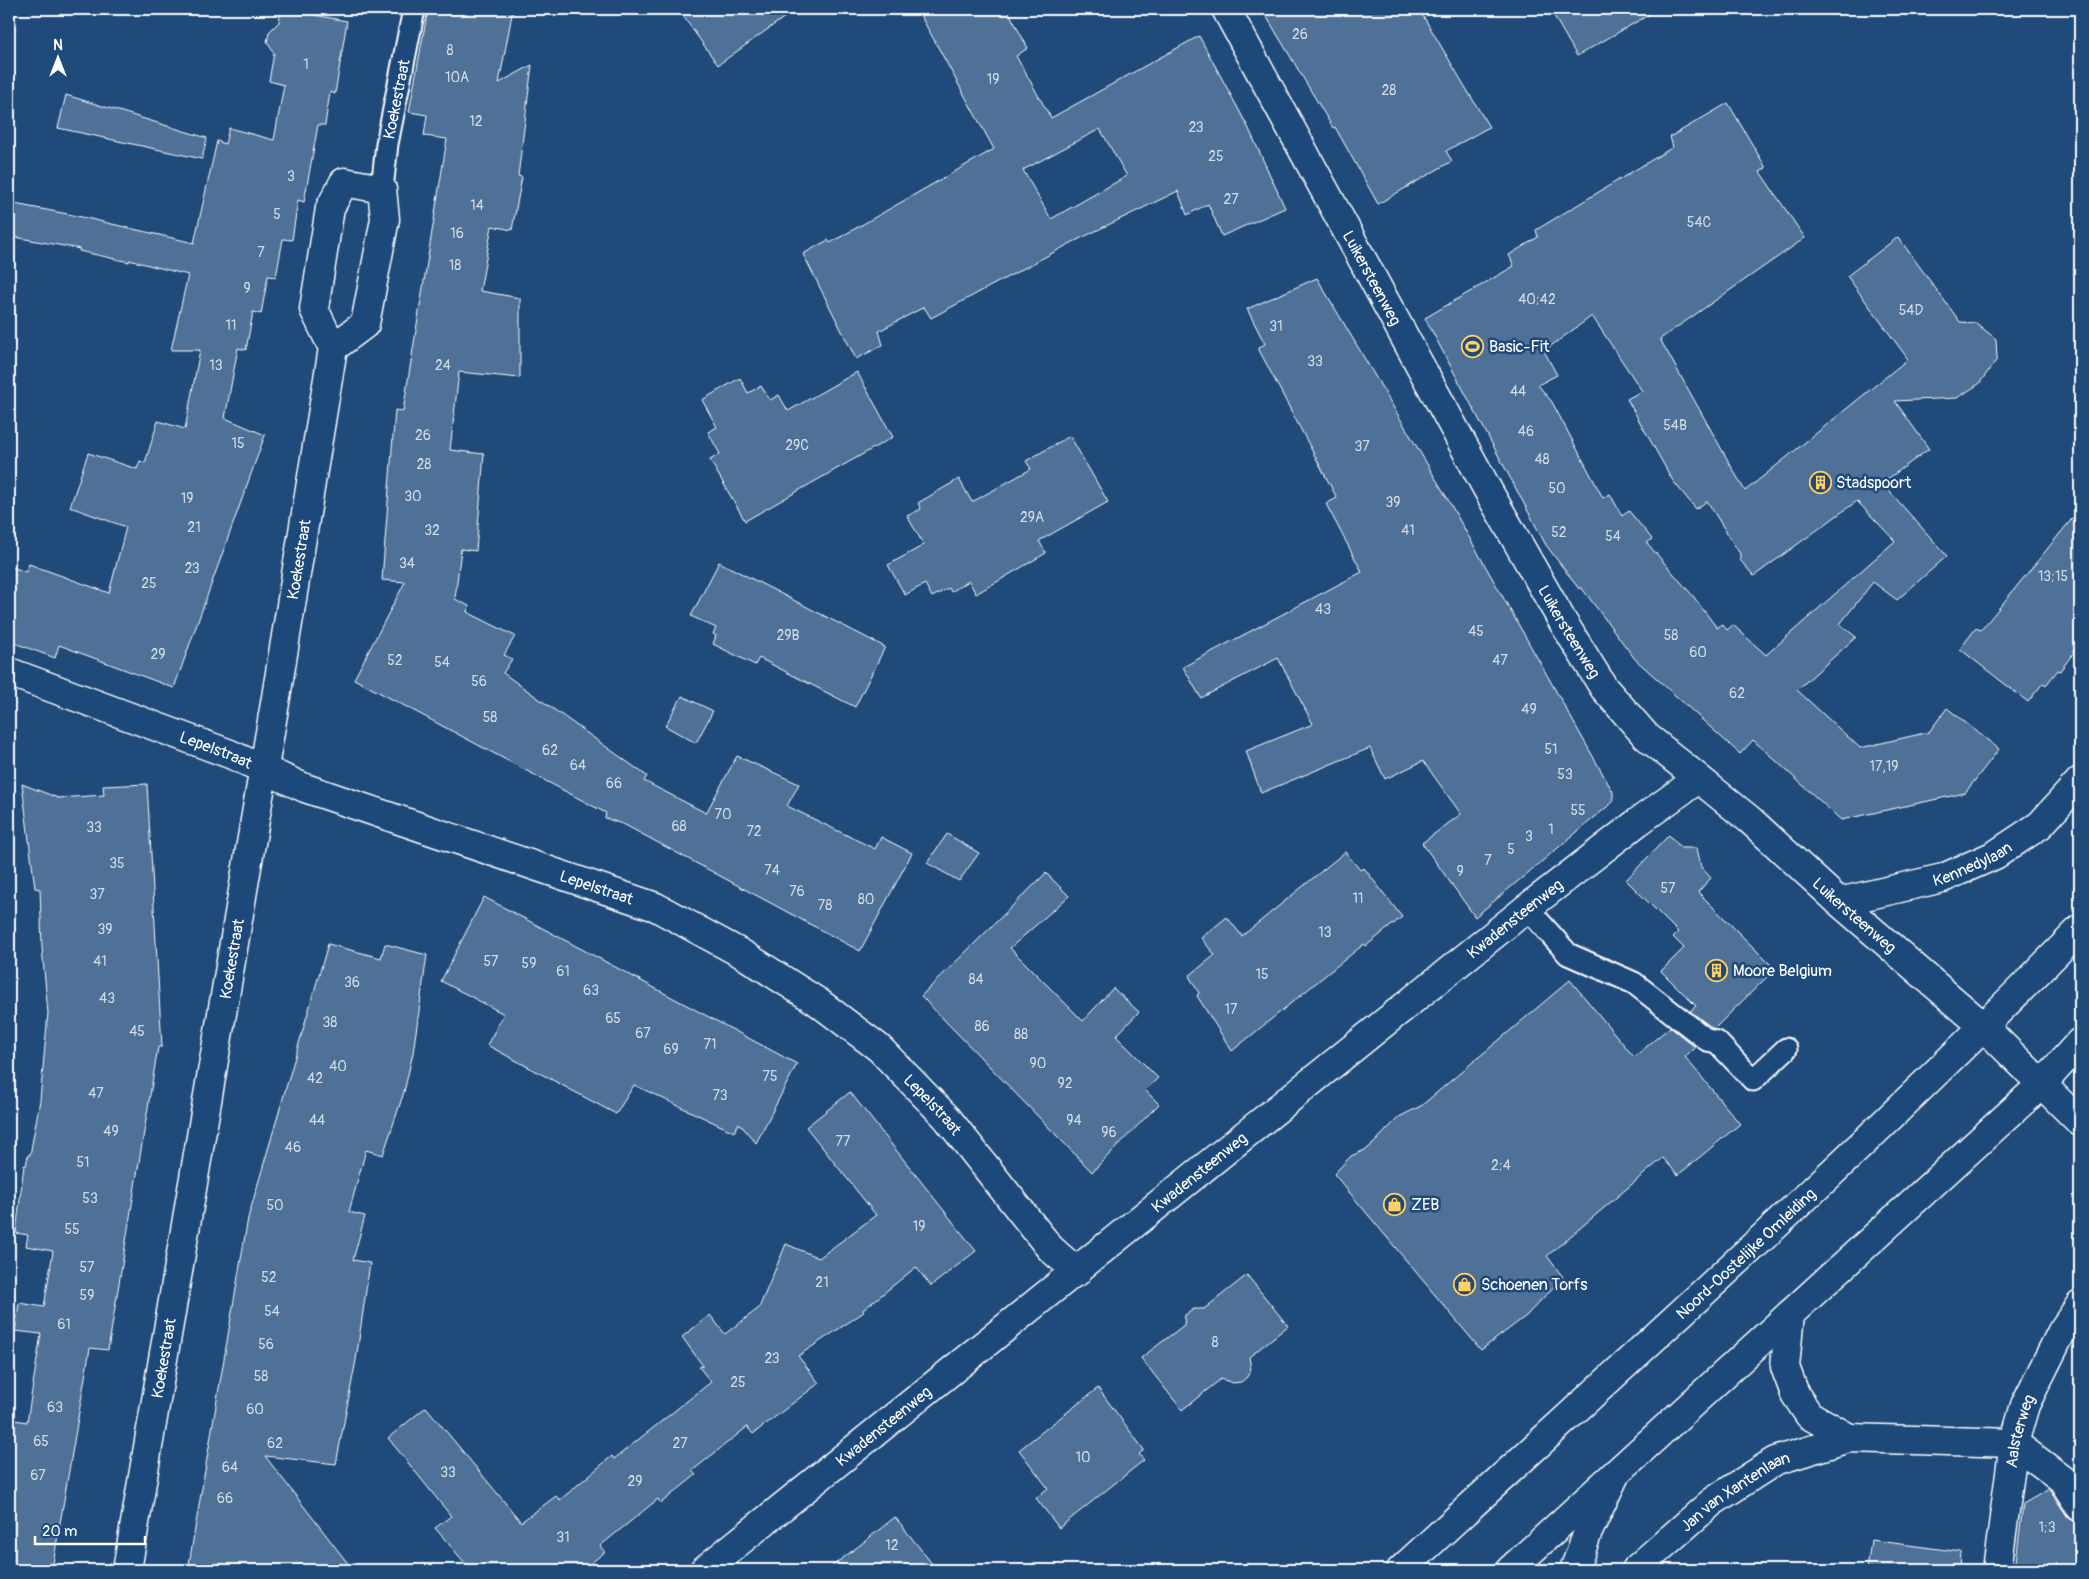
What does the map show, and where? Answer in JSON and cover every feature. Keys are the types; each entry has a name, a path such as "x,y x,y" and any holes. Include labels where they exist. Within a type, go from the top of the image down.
{"street":[{"name":"Luikersteenweg","path":"1226,9 1490,494 1568,630 1604,688 1646,736 1750,820 1839,902 1984,1027 2080,1122"},
{"path":"333,348 314,309 330,208 344,182 382,189"},
{"name":"Koekestraat","path":"127,1570 264,768 333,348 365,324 385,219 382,189"},
{"name":"Lepelstraat","path":"9,672 230,754 305,788 656,907 744,955 818,1002 879,1048 947,1118 1050,1248 1077,1272"},
{"name":"Kwadensteenweg","path":"704,1570 1528,908 1638,822 1698,779"},
{"name":"Kennedylaan","path":"1839,902 1943,878 1995,855 2040,825 2080,781"},
{"name":"Noord-Oostelijke Omleiding","path":"1401,1570 1762,1237 1984,1027 2080,929"},
{"path":"1510,1570 2042,1083 2080,1042"},
{"name":"Aalsterweg","path":"1997,1570 2014,1442 2025,1405 2062,1331 2080,1304"},
{"name":"Jan van Xantenlaan","path":"1790,1314 1785,1367 1795,1394 1809,1415 1849,1438"},
{"name":"Jan van Xantenlaan","path":"1635,1570 1712,1502 1775,1461 1849,1438 2014,1442"},
{"path":"2014,1442 2062,1479 2080,1508"},
{"path":"1574,1570 1588,1532 1616,1473"}],"lane":[{"name":"Koekestraat","path":"382,189 387,144 414,9"},
{"path":"1528,908 1568,954 1634,984 1707,1040 1717,1042 1753,1080 1786,1049"}],"building":[{"path":"281,9 347,21 335,94 330,92 325,125 318,125 304,202 298,200 292,240 283,239 276,277 268,276 261,314 253,312 246,350 238,348 225,418 265,435 174,688 59,645 55,658 9,641 9,566 26,572 29,564 109,593 126,527 70,507 88,453 137,469 140,461 145,463 158,421 185,429 200,350 171,350 188,275 129,260 129,262 79,251 80,249 9,236 9,203 73,215 194,243 217,141 225,144 229,128 274,140 284,85 269,81 274,53 267,42 269,32 279,22"},
{"path":"428,9 513,9 499,83 532,65 518,176 522,177 512,230 492,226 480,291 520,298 520,378 459,372 450,450 484,454 476,551 461,549 455,599 469,606 467,612 515,636 504,655 512,659 503,673 647,776 644,781 706,813 737,756 799,784 787,806 875,849 881,837 912,853 860,951 625,825 605,818 606,813 354,679 405,582 382,580 395,410 403,411 447,139 424,136 427,115 409,112"},
{"path":"678,9 796,9 718,65"},
{"path":"917,9 1007,9 1028,48 1016,56 1051,118 1199,36 1248,127 1285,208 1222,236 1208,204 1187,215 1178,191 1073,242 931,318 924,307 879,331 883,345 856,359 803,254 828,240 830,243 994,149","holes":["1100,129 1127,176 1051,219 1023,170"]},
{"path":"1262,9 1419,9 1489,127 1446,151 1452,161 1378,204 1335,127 1333,128"},
{"path":"1550,9 1659,9 1577,56"},
{"path":"66,95 207,138 202,159 58,128"},
{"path":"1728,103 1766,168 1760,172 1805,238 1660,339 1745,491 1908,359 1847,276 1898,237 1960,322 1976,323 1996,339 1997,359 1979,384 1957,398 1895,401 1929,449 1882,483 1947,556 1897,600 1873,582 1840,624 1856,637 1797,690 1860,748 1929,732 1947,708 1999,749 1965,793 1841,820 1753,740 1740,754 1635,659 1581,587 1579,589 1546,545 1425,318 1514,266 1509,255 1538,237 1536,230 1673,147 1670,137","holes":["1592,316 1642,391 1627,399 1673,481 1696,509 1707,501 1740,554 1740,560 1754,576 1857,501 1895,541 1766,655 1733,625 1727,630 1722,624 1717,628 1693,596 1647,543 1652,539 1629,511 1622,516 1610,494 1603,498 1552,402 1538,385 1557,375 1544,351"]},
{"path":"1317,278 1443,491 1613,792 1613,802 1475,917 1422,843 1461,814 1423,761 1385,779 1370,748 1261,793 1246,751 1313,724 1278,658 1201,698 1183,667 1362,572 1326,504 1337,498 1258,348 1265,344 1247,309"},
{"path":"857,372 893,437 745,521 710,460 720,454 708,432 717,427 702,400 740,378 748,393 761,386 770,400 779,395 788,411"},
{"path":"1070,436 1108,502 1039,541 1046,553 976,594 969,581 951,592 949,588 932,597 925,584 905,595 888,565 924,545 907,516 921,509 918,503 959,479 972,502 1031,469 1026,461"},
{"path":"2080,509 2080,644 2060,671 2058,670 2046,685 2043,683 2028,702 1960,649 1976,628 1981,630"},
{"path":"719,562 885,647 855,707 759,658 755,665 713,644 716,636 713,634 716,628 691,616"},
{"path":"682,696 713,711 696,743 665,726"},
{"path":"22,784 58,798 104,795 103,786 147,784 162,1047 158,1047 108,1350 90,1348 52,1570 9,1570 9,1419 27,1422 41,1334 15,1331 19,1303 44,1307 53,1251 26,1246 28,1235 16,1233 24,1165 26,1166 28,1155 30,1155 40,1100 48,1013 42,948 40,889 35,888"},
{"path":"947,834 979,853 959,881 927,863"},
{"path":"1669,835 1681,848 1697,848 1701,867 1711,878 1698,892 1775,969 1714,1029 1690,1011 1696,1006 1661,971 1684,948 1673,937 1678,932 1626,880"},
{"path":"1345,852 1360,870 1364,868 1402,917 1366,946 1364,944 1232,1051 1197,996 1199,993 1189,976 1215,955 1201,938 1227,917 1242,936"},
{"path":"1046,873 1069,896 1010,948 1083,1021 1113,988 1139,1012 1116,1036 1158,1078 1145,1090 1159,1104 1092,1172 921,996"},
{"path":"484,897 797,1064 756,1143 739,1123 734,1132 634,1085 616,1114 487,1045 504,1014 441,981"},
{"path":"328,944 381,958 385,944 427,955 413,1053 404,1092 383,1155 366,1150 349,1212 365,1216 353,1260 370,1263 356,1360 336,1464 265,1456 353,1570 188,1570 248,1218"},
{"path":"1570,980 1634,1057 1670,1027 1695,1047 1685,1057 1740,1124 1678,1175 1663,1158 1547,1256 1563,1277 1526,1316 1481,1350 1334,1174 1351,1156 1367,1149 1399,1117 1421,1106"},
{"path":"850,1092 976,1251 931,1286 916,1267 863,1310 864,1312 798,1356 819,1383 753,1434 747,1427 692,1471 696,1475 661,1503 658,1499 600,1546 605,1552 582,1570 471,1570 435,1528 451,1516 388,1438 426,1407 521,1522 556,1496 560,1500 612,1456 614,1459 711,1382 699,1367 703,1366 682,1337 710,1315 725,1334 759,1308 786,1244 819,1258 876,1215 806,1127"},
{"path":"1247,1275 1288,1326 1249,1357 1251,1369 1247,1377 1241,1382 1233,1383 1221,1379 1182,1410 1141,1358 1184,1325 1185,1315 1194,1309 1204,1309"},
{"path":"1098,1388 1144,1450 1139,1454 1144,1460 1059,1528 1036,1498 1048,1488 1019,1450"},
{"path":"2049,1489 2067,1516 2072,1521 2080,1523 2080,1570 2015,1570 2023,1504"},
{"path":"895,1517 937,1570 827,1570 864,1542"},
{"path":"1871,1540 1961,1552 1960,1570 1867,1570"}],"place":[{"name":"Basic-Fit","path":"1473,346"},
{"name":"Stadspoort","path":"1820,482"},
{"name":"Moore Belgium","path":"1717,970"},
{"name":"ZEB","path":"1395,1204"},
{"name":"Schoenen Torfs","path":"1465,1284"}]}
